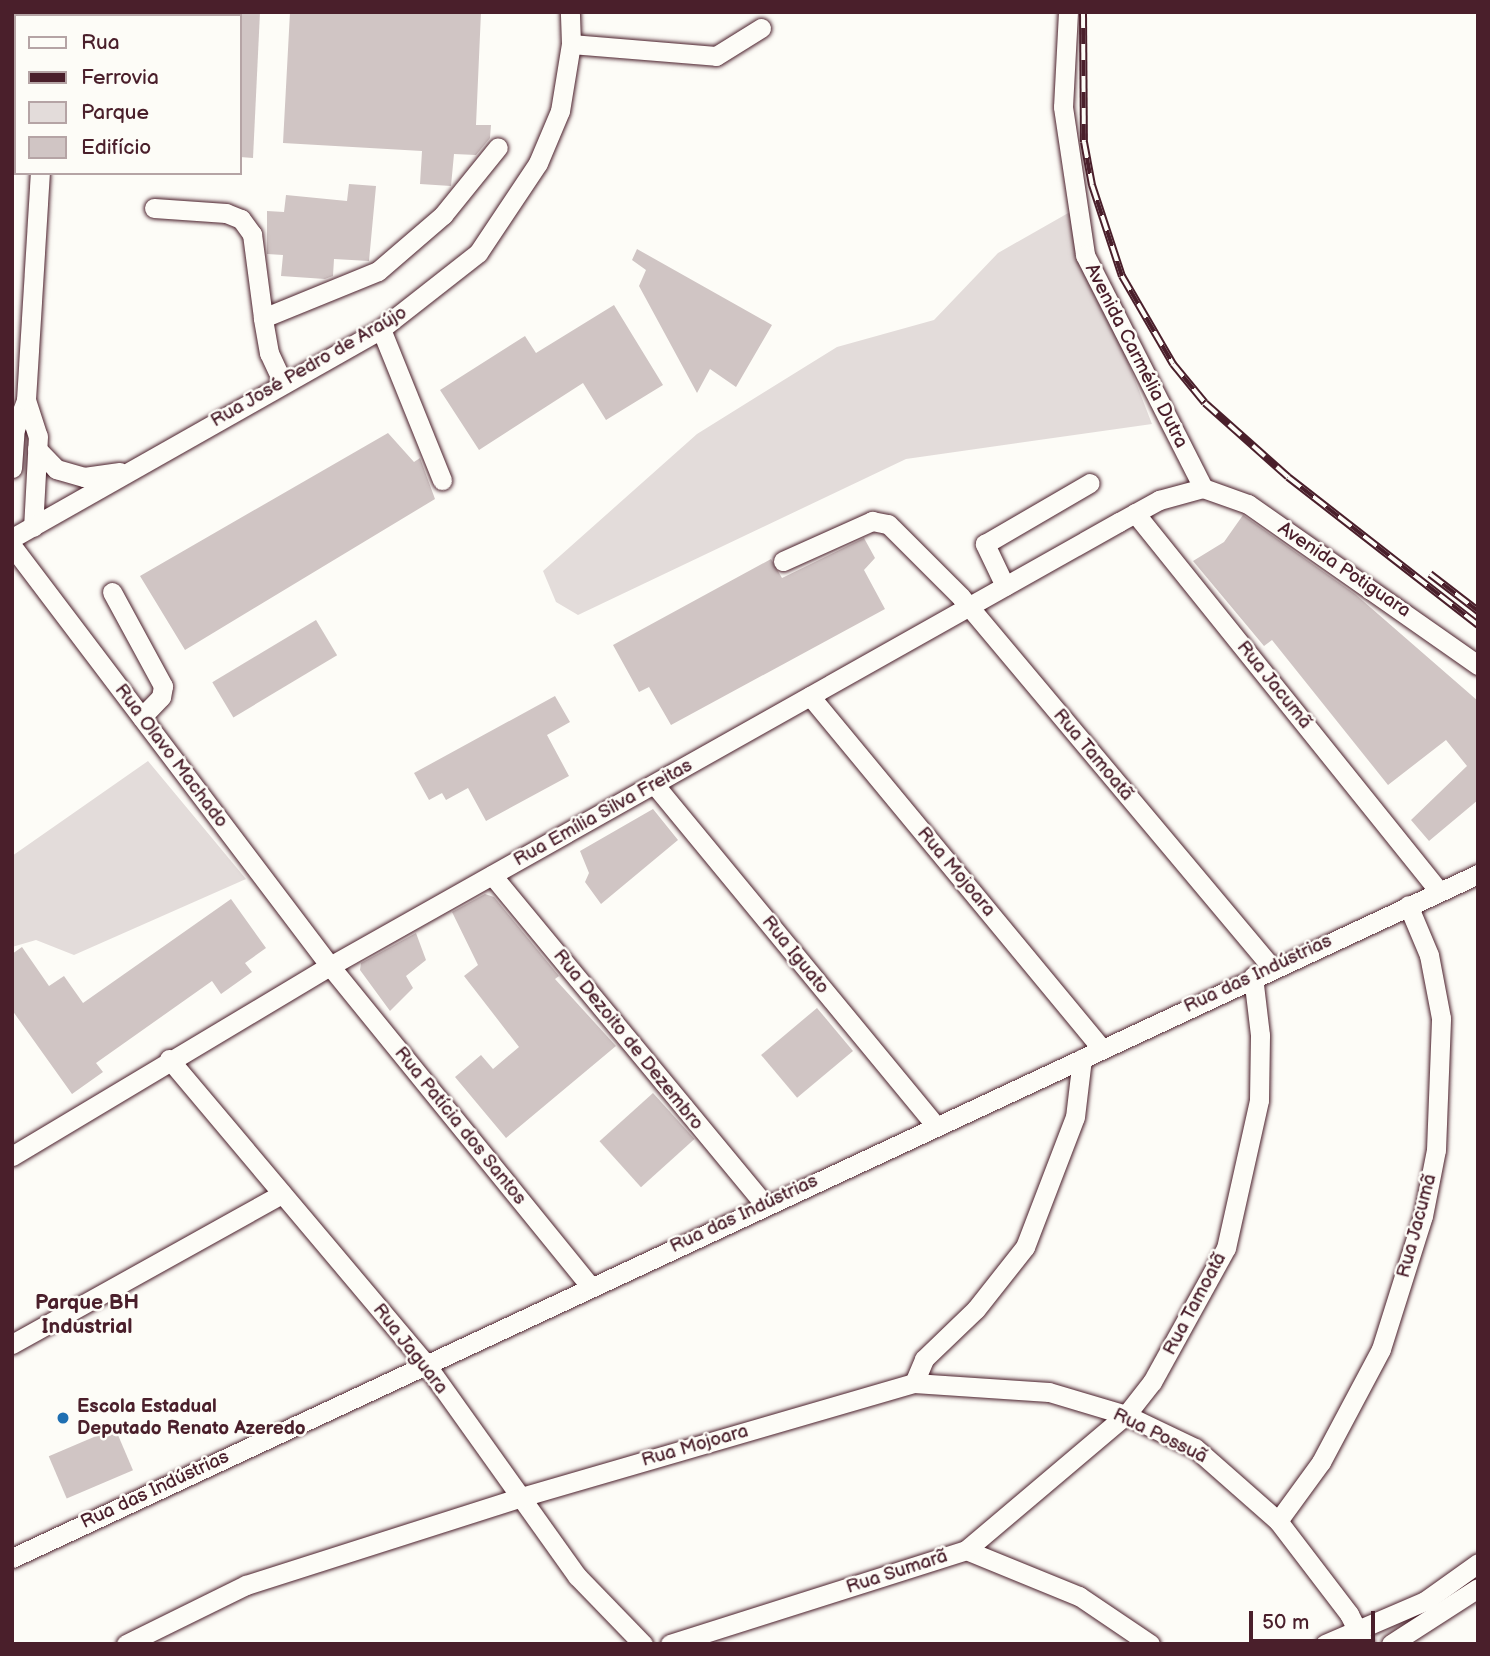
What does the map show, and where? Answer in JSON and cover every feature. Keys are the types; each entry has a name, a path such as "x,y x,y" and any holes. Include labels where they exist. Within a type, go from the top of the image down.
{"street":[{"name":"Rua José Pedro de Araújo","path":"12,538 381,329 478,253 509,210 560,111 571,44 570,12"},
{"name":"Avenida Carmélia Dutra","path":"1068,12 1063,107 1085,255 1203,488"},
{"path":"571,44 716,56 761,28"},
{"path":"263,318 378,271 443,215 498,147"},
{"path":"33,527 37,449 26,400 40,175"},
{"path":"154,208 226,213 241,219 252,234 269,353 283,383"},
{"path":"381,329 442,480"},
{"path":"12,468 15,429 26,400"},
{"path":"37,449 56,469 83,477 131,470"},
{"path":"1005,586 985,544 1090,483"},
{"name":"Rua Emília Silva Freitas","path":"12,1156 169,1059 330,966 1135,513 1159,500 1203,488"},
{"name":"Avenida Potiguara","path":"1203,488 1248,504 1478,665"},
{"name":"Rua Jacumã","path":"1135,513 1438,890"},
{"name":"Rua Tamoatã","path":"783,561 872,522 888,524 968,607 1272,967"},
{"name":"Rua Olavo Machado","path":"12,546 330,966"},
{"path":"112,592 163,685 161,697 142,717"},
{"name":"Rua Mojoara","path":"810,696 1101,1048"},
{"name":"Rua Iguato","path":"654,784 935,1125"},
{"name":"Rua das Indústrias","path":"12,1558 764,1204 1438,890 1478,874"},
{"name":"Rua Dezoito de Dezembro","path":"492,875 764,1204"},
{"name":"Rua Jacumã","path":"1278,1521 1321,1462 1381,1349 1423,1216 1436,1150 1441,1018 1429,955 1408,905"},
{"name":"Rua Patícia dos Santos","path":"330,966 590,1286"},
{"name":"Rua Tamoatã","path":"966,1550 1126,1415 1152,1382 1226,1248 1259,1100 1260,1035 1253,976"},
{"path":"914,1383 924,1359 976,1309 1025,1247 1075,1117 1082,1058"},
{"name":"Rua Jaguara","path":"169,1059 425,1363 518,1498 577,1576 643,1644"},
{"path":"12,1344 282,1194"},
{"name":"Rua Mojoara","path":"126,1644 246,1586 518,1498 914,1383"},
{"name":"Rua Possuã","path":"914,1383 1049,1392 1126,1415 1195,1448 1278,1521 1362,1638"},
{"name":"Rua Sumarã","path":"670,1644 966,1550 1079,1596 1150,1644"},
{"path":"1325,1644 1362,1638 1425,1601 1478,1563"},
{"path":"1391,1644 1478,1588"}],"green space":[{"path":"1070,212 1152,424 906,459 578,615 556,602 543,571 697,434 837,347 934,320 998,253"},
{"path":"148,761 246,879 74,955 36,940 12,947 12,856"}],"building":[{"path":"260,12 253,158 242,157 240,14"},
{"path":"290,12 481,12 476,125 491,125 490,138 476,155 454,154 451,186 420,184 422,151 283,143"},
{"path":"349,184 376,186 369,261 334,259 333,276 325,279 281,276 283,255 267,254 267,211 284,212 286,195 347,201"},
{"path":"637,249 772,325 736,387 710,369 697,393 639,286 646,270 632,260"},
{"path":"614,305 663,385 606,420 583,383 479,450 440,390 525,336 536,353"},
{"path":"388,433 414,462 420,458 435,499 185,650 140,576"},
{"path":"1243,515 1355,594 1478,701 1478,800 1429,841 1411,820 1467,766 1446,740 1388,785 1272,640 1264,646 1193,561 1224,542"},
{"path":"864,538 875,558 864,570 885,609 671,725 649,687 639,692 613,645 771,559 782,578"},
{"path":"316,620 337,655 233,717 212,682"},
{"path":"555,696 570,722 547,735 569,776 486,821 468,788 446,800 442,793 429,800 414,773"},
{"path":"653,809 678,840 601,904 585,882 589,873 580,851"},
{"path":"485,894 494,897 559,976 555,979 616,1046 506,1138 455,1077 481,1055 493,1069 519,1047 464,976 478,965 452,912"},
{"path":"231,899 266,948 245,963 252,972 221,994 212,981 96,1063 103,1072 72,1094 12,1010 12,954 22,947 49,986 64,976 83,1003"},
{"path":"416,933 426,960 406,976 413,988 390,1011 360,970 361,963"},
{"path":"817,1008 853,1051 797,1098 761,1055"},
{"path":"653,1093 694,1139 641,1187 599,1141"},
{"path":"115,1428 133,1470 67,1498 49,1456"}],"railway":[{"path":"1083,12 1084,142 1092,185 1122,276 1173,364 1205,403 1288,477 1478,625"},
{"path":"1430,574 1478,611"}],"place":[{"name":"Escola Estadual Deputado Renato Azeredo","path":"63,1418"}],"district":[{"name":"Parque BH Industrial","path":"87,1315"}]}
